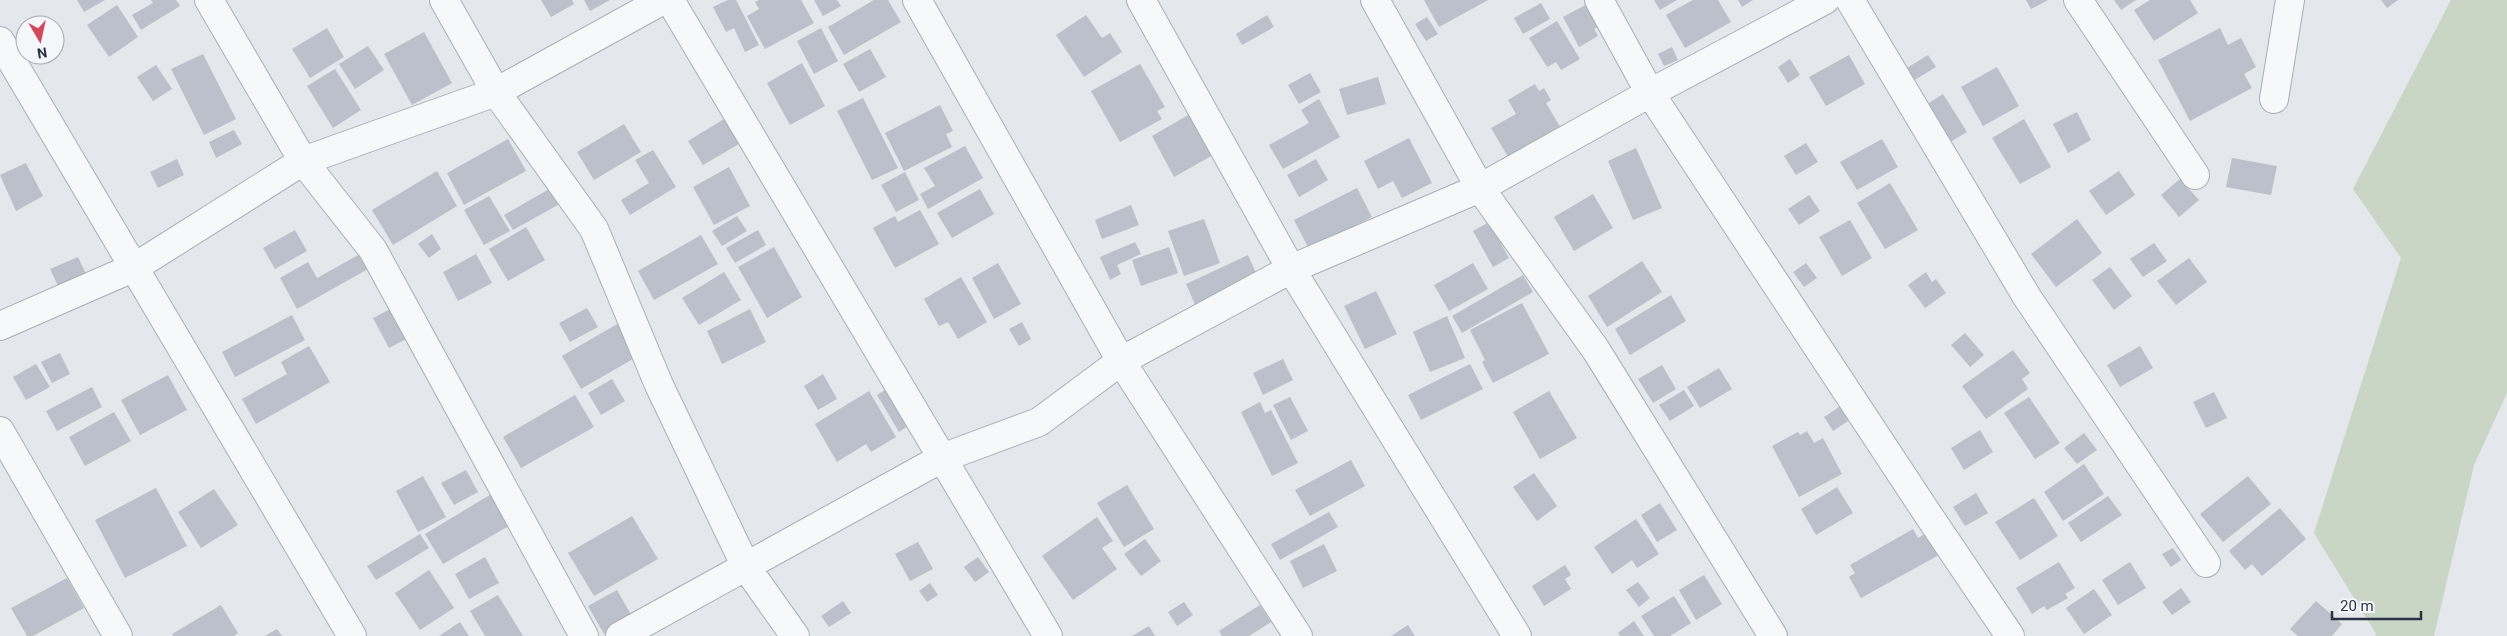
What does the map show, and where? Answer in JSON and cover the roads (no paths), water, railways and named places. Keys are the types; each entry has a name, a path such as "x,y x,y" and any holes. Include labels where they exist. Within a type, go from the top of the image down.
{"street":[{"path":"208,0 303,161 373,250 584,636"},
{"path":"444,0 496,92 594,229 659,384 746,567 795,636"},
{"path":"0,326 135,267 303,161 496,92 663,0"},
{"path":"670,0 1048,636"},
{"path":"917,0 1121,361 1298,636"},
{"path":"1141,0 1291,269 1517,636"},
{"path":"1375,0 1480,188 1596,350 1773,636"},
{"path":"1599,0 1650,93 2010,636"},
{"path":"620,636 942,458 1039,422 1121,361 1291,269 1480,188 1650,93 1825,0"},
{"path":"1850,0 2026,297 2206,563"},
{"path":"2078,0 2195,175"},
{"path":"2274,99 2290,0"},
{"path":"0,42 352,636"},
{"path":"0,431 118,636"}]}
